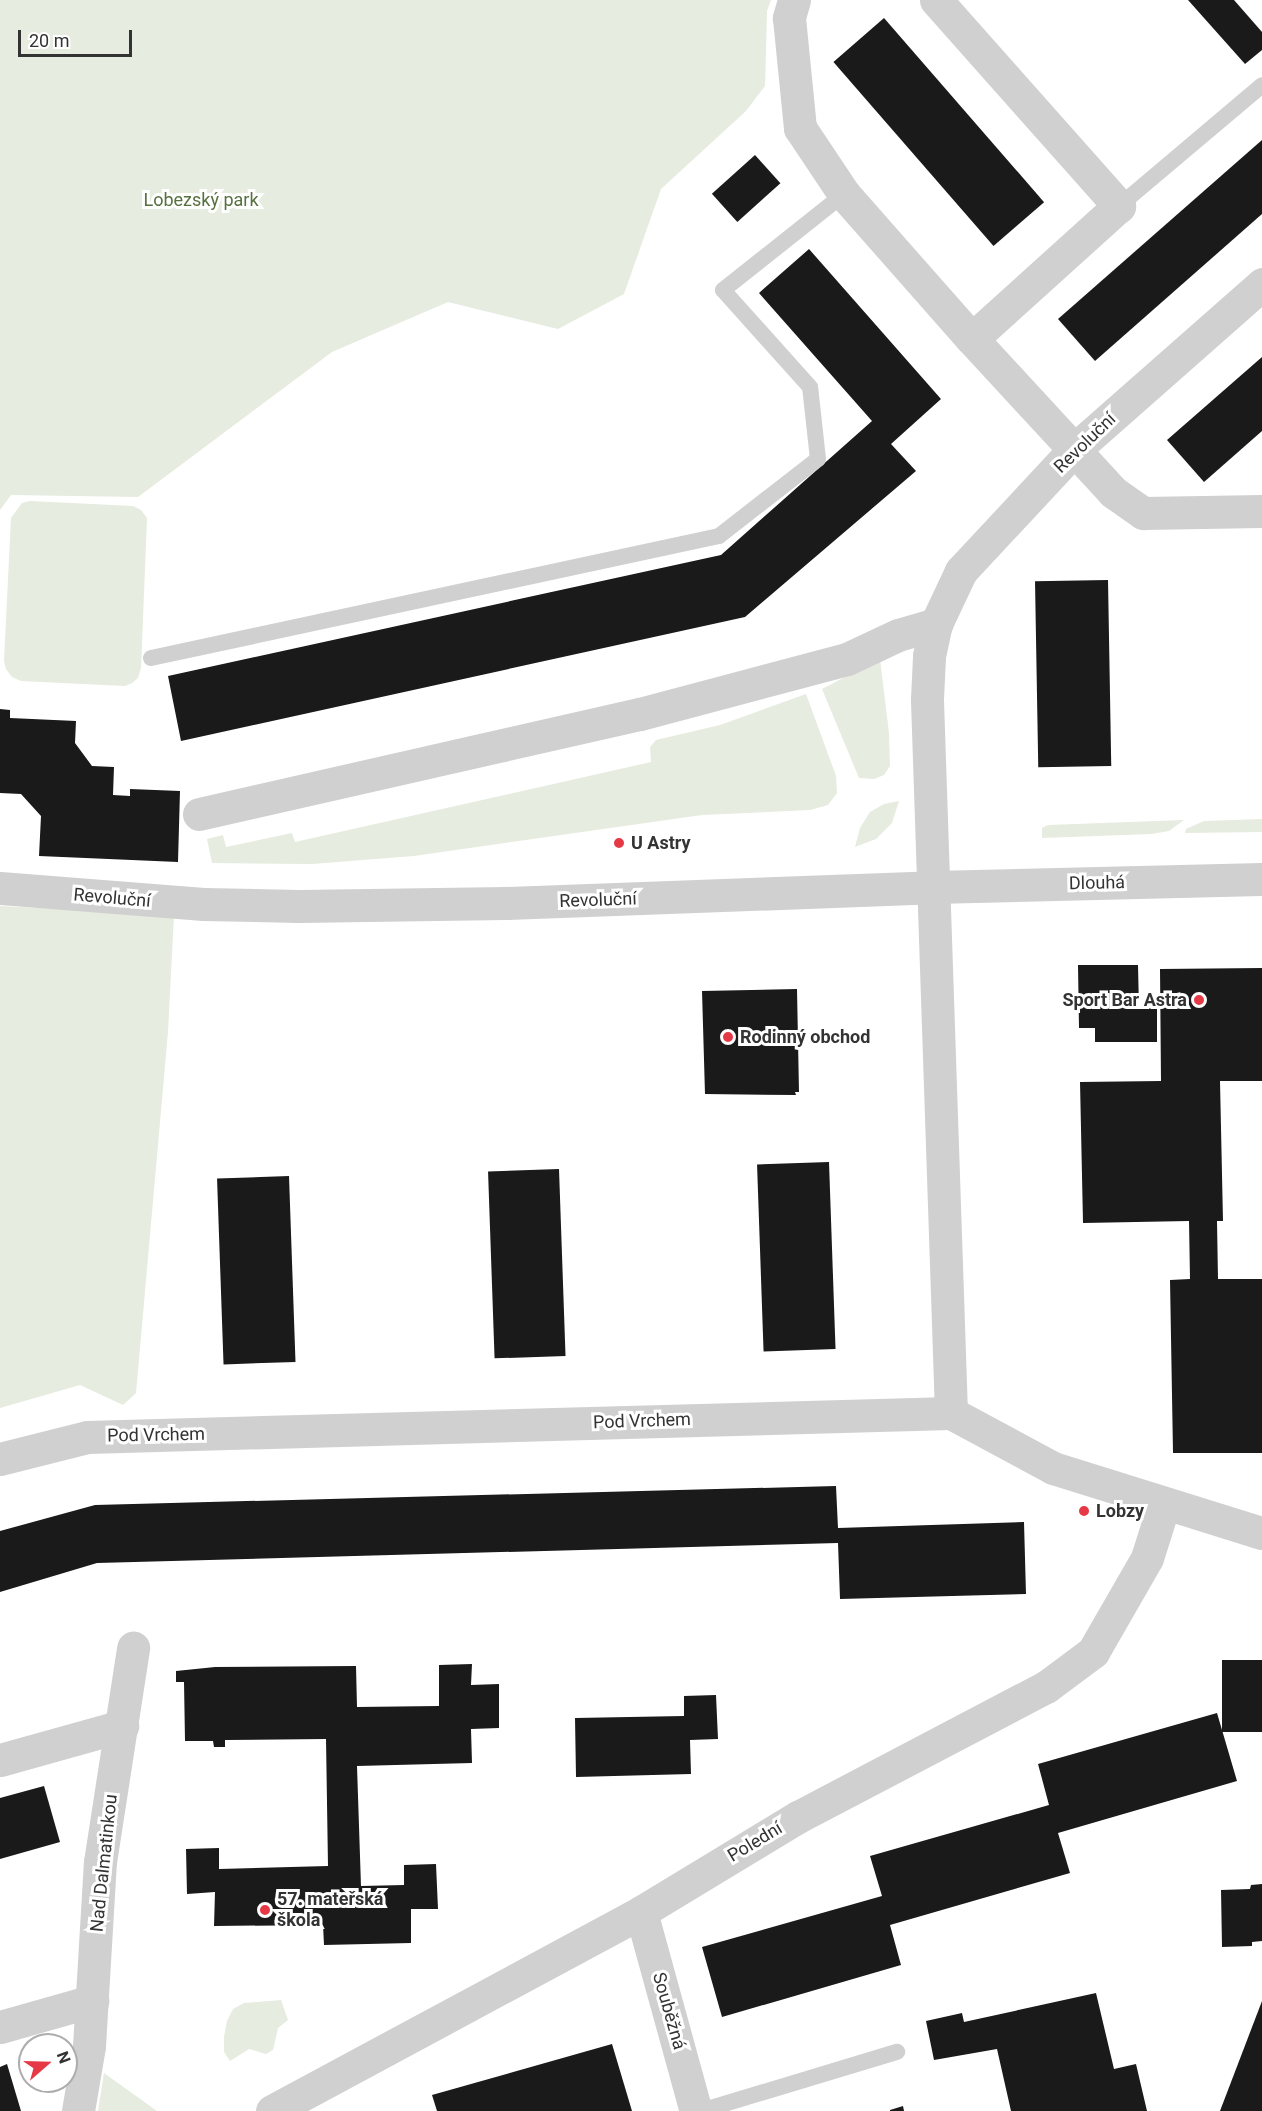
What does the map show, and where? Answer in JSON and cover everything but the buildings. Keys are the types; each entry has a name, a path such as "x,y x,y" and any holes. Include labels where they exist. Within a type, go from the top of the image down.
{"street":[{"path":"794,0 789,18 800,128 844,194 972,339 1113,492 1143,513 1262,511"},
{"path":"936,0 1119,206 972,339"},
{"name":"Revoluční","path":"0,888 191,904 299,906 506,903 933,887 927,699 929,656 936,624 962,571 1074,450 1262,284"},
{"path":"200,814 649,712 847,659 898,635 936,624"},
{"name":"Dlouhá","path":"933,887 1262,879"},
{"path":"933,887 951,1413"},
{"name":"Pod Vrchem","path":"0,1459 87,1437 951,1413 1053,1468 1262,1533"},
{"name":"Polední","path":"272,2111 641,1912 798,1817 1046,1687 1093,1652 1147,1558 1164,1504"},
{"name":"Nad Dalmatinkou","path":"78,2111 89,2046 100,1862 133,1648"},
{"path":"0,1760 122,1726"},
{"name":"Souběžná","path":"641,1912 696,2111"},
{"path":"0,2027 92,2001"}],"lane":[{"path":"1119,206 1262,86"},
{"path":"151,658 719,536 818,459 810,387 723,290 844,194"},
{"path":"701,2111 897,2052"}],"green space":[{"name":"Lobezský park","path":"0,0 771,0 767,11 765,86 746,111 661,189 624,294 558,329 448,302 332,352 138,497 11,495 0,510"},
{"path":"30,501 133,506 141,510 147,518 141,668 138,678 132,683 125,686 21,681 12,677 6,669 4,661 11,518 22,503"},
{"path":"880,659 889,733 890,766 884,775 874,779 859,778 822,689"},
{"path":"806,694 836,776 837,793 828,805 810,810 702,815 414,856 312,864 212,863 207,839 223,835 226,847 292,833 295,842 651,762 650,747 656,740 720,725"},
{"path":"899,801 892,823 876,839 855,847 860,828 870,812 884,804"},
{"path":"1262,819 1262,832 1185,833 1186,829 1204,821"},
{"path":"1184,820 1169,831 1151,834 1042,838 1042,828 1048,825"},
{"path":"0,906 174,915 168,1032 136,1393 123,1405 80,1385 0,1408"},
{"path":"281,2000 288,2020 278,2028 273,2050 266,2054 249,2049 230,2061 224,2052 224,2037 227,2021 233,2009 244,2003"},
{"path":"104,2073 157,2111 98,2111"}],"place":[{"name":"U Astry","path":"619,843"},
{"name":"Sport Bar Astra","path":"1199,1000"},
{"name":"Rodinný obchod","path":"728,1037"},
{"name":"Lobzy","path":"1084,1511"},
{"name":"57. mateřská škola","path":"265,1910"}]}
